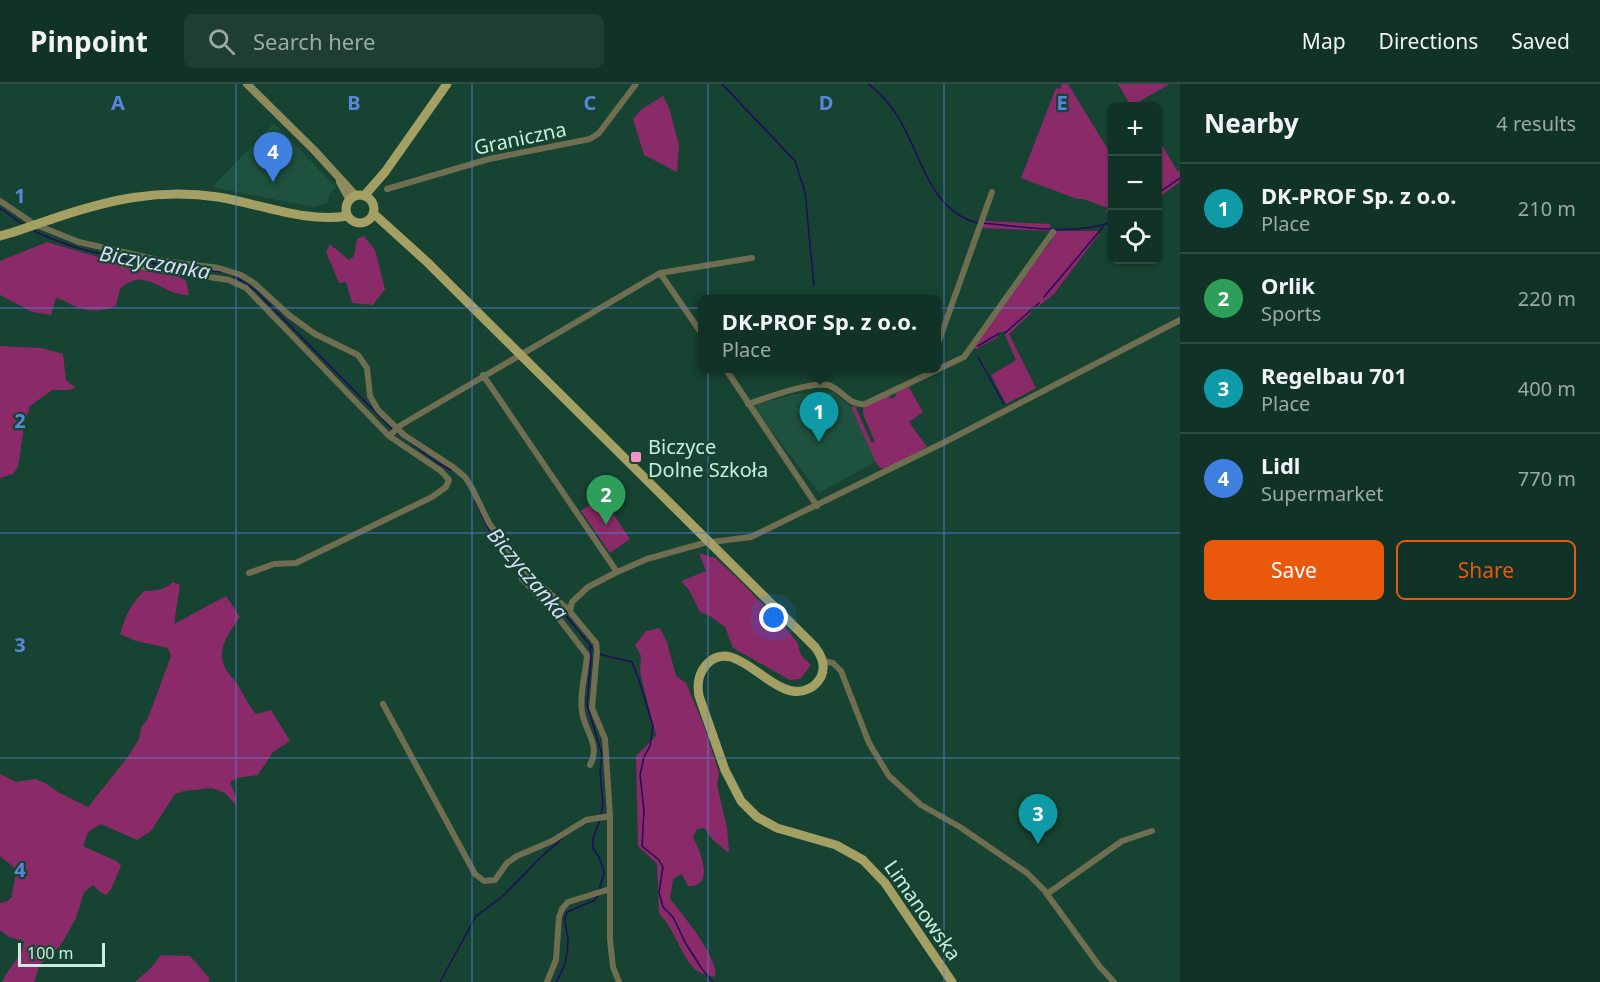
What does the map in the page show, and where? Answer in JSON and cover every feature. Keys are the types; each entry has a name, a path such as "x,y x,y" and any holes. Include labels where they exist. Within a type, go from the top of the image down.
{"main road":[{"path":"247,84 332,168 356,203 358,223 370,217 373,207 356,203"},
{"path":"0,236 106,202 127,198 188,194 217,197 302,215 327,217 356,203 385,172 447,84"},
{"path":"370,217 420,255 808,639 818,650 823,661"},
{"name":"Limanowska","path":"823,661 823,671 818,681 809,689 795,692 780,687 736,659 723,657 711,660 701,671 698,686 700,701 731,784 750,811 777,828 836,844 863,860 885,883 952,982"}],"street":[{"name":"Graniczna","path":"387,189 489,159 590,139 599,133 636,84"},
{"path":"941,335 992,192"},
{"path":"0,201 34,224 79,242 163,261 219,268 242,275 315,334 358,355 367,368 372,402 396,429 465,477 489,523 507,548 563,610 587,655 582,687 582,712 595,746 590,765"},
{"path":"941,367 966,354 1053,232"},
{"path":"389,436 396,429 483,375 660,273 752,258"},
{"path":"118,261 122,264 191,276 229,280 246,288 389,436 441,471 449,480 446,487 432,497 296,563 273,564 249,573"},
{"path":"660,273 698,328"},
{"path":"563,610 588,587 647,559 711,542 748,538 817,506 1180,320"},
{"path":"728,373 817,506"},
{"path":"748,404 818,384 834,388 857,404 865,404 926,373"},
{"path":"483,375 617,572"},
{"path":"522,579 563,610 570,612 596,643 592,708 605,739 610,940 613,968 619,982"},
{"path":"823,661 835,664 841,671 874,753 890,776 921,805 960,827 1027,873 1047,894 1100,967 1114,982"},
{"path":"383,704 475,874 484,881 495,880 507,862 517,856 552,841 586,820 606,816"},
{"path":"582,712 592,708"},
{"path":"1047,894 1122,841 1152,831"},
{"path":"547,982 555,960 559,917 562,909 568,902 610,889"}],"shaded area":[{"path":"1062,84 1068,84 1108,149 1108,208 1021,178 1056,88 1060,89"},
{"path":"1118,84 1170,84 1138,102 1129,102"},
{"path":"663,96 669,108 679,145 677,172 644,155 633,119 642,109"},
{"path":"274,123 336,187 329,194 328,203 313,207 212,187"},
{"path":"1162,146 1178,172 1180,171 1180,182 1162,195"},
{"path":"984,221 1050,224 1051,231 982,228"},
{"path":"1055,231 1098,231 1099,234 1054,294 1035,309 1033,306 1029,310 1031,313 1009,334 1036,388 1006,404 991,375 1016,360 1005,335 1006,331 998,333 998,337 976,349 973,347 1051,241"},
{"path":"364,236 375,250 385,289 373,305 352,303 346,282 339,283 326,252 330,244 349,260 354,256 357,239"},
{"path":"47,242 105,259 125,268 180,277 186,281 189,295 179,294 154,283 138,280 129,282 120,289 116,306 90,310 56,298 51,315 32,312 0,295 0,261"},
{"path":"0,346 42,348 63,354 66,380 76,388 52,390 30,406 24,426 18,467 13,474 0,478"},
{"path":"908,386 923,412 909,422 927,447 886,469 881,468 877,465 851,407 855,406 871,442 875,442 863,414 863,406 889,395 891,399 896,396 895,393"},
{"path":"833,392 851,407 877,461 819,493 752,405 797,394"},
{"path":"602,497 630,539 610,553 581,511"},
{"path":"699,553 715,558 735,576 797,642 801,655 811,665 800,679 790,680 733,648 725,627 700,612 689,590 681,581 706,571"},
{"path":"173,582 180,585 174,624 226,596 240,617 223,646 224,666 256,714 271,710 290,741 273,752 258,775 237,778 230,782 236,797 236,805 225,793 212,788 184,791 175,794 151,831 137,840 101,824 88,832 83,846 118,862 121,866 111,889 106,895 93,885 84,892 76,918 65,938 59,947 40,964 34,982 2,982 21,952 24,941 9,937 0,930 0,903 12,897 16,869 0,856 0,774 16,782 35,779 88,807 139,739 141,728 148,718 171,656 168,648 136,641 120,634 124,622 129,610 140,595 145,591 161,589"},
{"path":"660,628 667,642 676,676 686,683 704,726 719,773 717,785 727,828 729,853 713,840 704,828 697,829 693,837 704,867 702,881 697,885 688,886 682,874 673,879 670,899 706,948 712,959 715,977 695,969 659,914 657,864 638,846 636,756 656,736 640,672 641,656 635,645 646,631"},
{"path":"161,955 190,956 209,978 209,982 135,982 151,968"}],"waterway":[{"path":"722,84 795,161 805,192 814,286"},
{"path":"868,84 894,111 936,192 961,216 978,223"},
{"path":"1162,190 1180,178"},
{"name":"Biczyczanka","path":"0,208 24,225"},
{"path":"983,223 1065,230 1108,223"},
{"path":"1044,297 1103,227"},
{"name":"Biczyczanka","path":"34,231 78,248 102,254 149,263 221,272"},
{"name":"Biczyczanka","path":"234,276 256,291 392,429"},
{"path":"1035,307 1039,303"},
{"path":"1005,333 1030,311"},
{"path":"978,346 998,334"},
{"path":"978,357 1004,404"},
{"name":"Biczyczanka","path":"396,432 451,470"},
{"name":"Biczyczanka","path":"475,501 488,528 498,541"},
{"name":"Biczyczanka","path":"539,587 556,603 593,649"},
{"path":"590,646 587,705 602,754 600,771 603,804 601,815"},
{"name":"Biczyczanka","path":"599,654 632,662 638,677 653,726 650,746 644,757 640,775 644,811 642,846 659,860 663,867 659,892 663,907 673,917 686,944 713,982"},
{"path":"599,890 604,873 600,859 593,848 593,838 600,820"},
{"path":"440,982 476,916 502,897 566,835"},
{"path":"556,982 567,952 568,937 565,919 567,912 595,900 598,895"}],"place":[{"name":"Lidl","path":"273,182"},
{"name":"DK-PROF Sp. z o.o.","path":"819,442"},
{"name":"Biczyce Dolne Szkoła","path":"636,457"},
{"name":"Orlik","path":"606,525"},
{"name":"Regelbau 701","path":"1038,844"}]}
